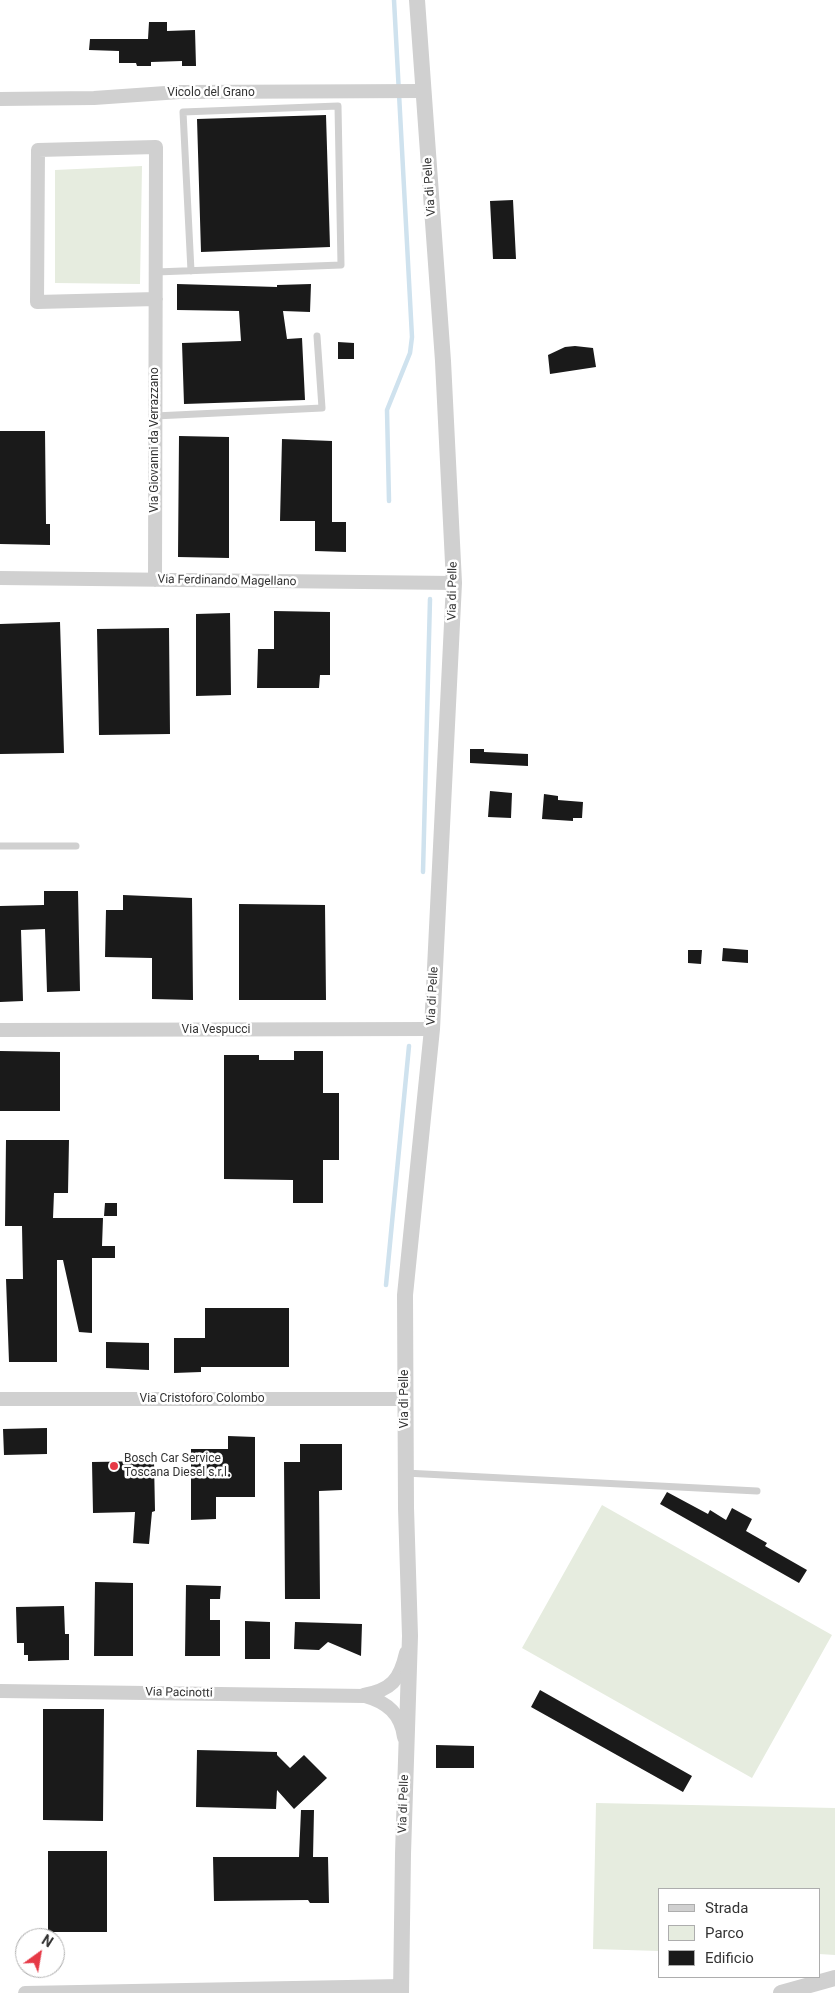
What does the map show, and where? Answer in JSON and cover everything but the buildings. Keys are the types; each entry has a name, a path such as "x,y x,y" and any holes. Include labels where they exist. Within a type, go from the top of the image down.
{"street":[{"name":"Via di Pelle","path":"401,1991 410,1636 405,1472 405,1295 432,1030 454,583 443,361 417,91 417,0"},
{"name":"Vicolo del Grano","path":"0,99 94,98 180,92 417,91"},
{"name":"Via Giovanni da Verrazzano","path":"155,580 155,416 156,299 156,147 38,150 38,302 156,299"},
{"name":"Via Ferdinando Magellano","path":"0,578 454,583"},
{"name":"Via Vespucci","path":"0,1030 432,1030"},
{"name":"Via Cristoforo Colombo","path":"0,1400 405,1399"},
{"name":"Via Pacinotti","path":"0,1691 358,1696 377,1694 388,1688 395,1681 405,1659 410,1636"},
{"name":"Via Pacinotti","path":"358,1696 383,1702 396,1714 403,1733 406,1763"},
{"path":"781,1993 835,1978"},
{"path":"25,1993 401,1991"}],"lane":[{"path":"156,272 191,271 341,265 338,106 183,112 191,271"},
{"path":"155,416 322,408 317,336"},
{"path":"0,846 76,846"},
{"path":"405,1472 757,1491"}],"green space":[{"path":"142,166 140,284 55,283 55,170"},
{"path":"602,1505 832,1635 752,1778 522,1648"},
{"path":"596,1803 835,1808 835,1955 820,1954 820,1888 658,1888 658,1951 593,1949"}],"waterway":[{"path":"389,501 387,410 410,353 412,337 394,0"},
{"path":"423,872 430,599"},
{"path":"386,1285 409,1046"}],"place":[{"name":"Bosch Car Service Toscana Diesel s.r.l.","path":"114,1466"}]}
